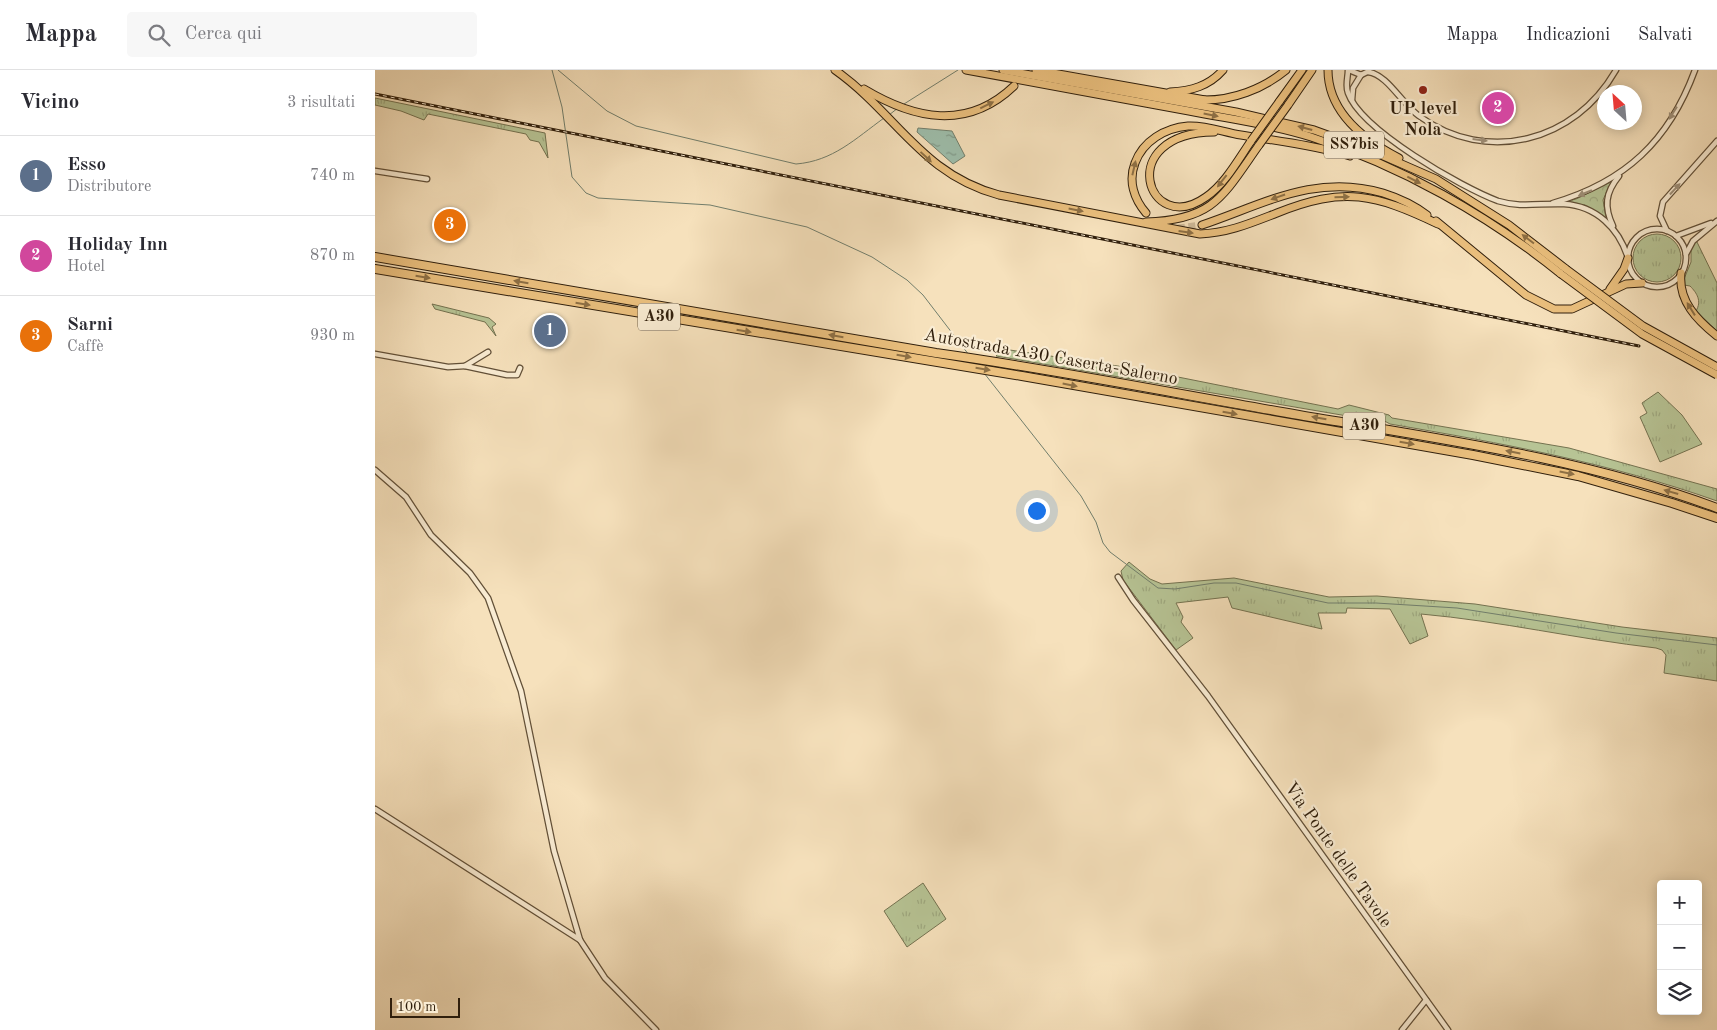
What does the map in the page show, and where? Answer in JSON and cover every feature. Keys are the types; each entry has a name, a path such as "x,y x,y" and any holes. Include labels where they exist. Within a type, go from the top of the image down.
{"highway":[{"path":"835,70 880,108 935,165 971,186 999,195 1138,222 1179,232 1212,234 1239,228 1307,202 1345,196 1384,200 1438,224"},
{"name":"SS7bis","path":"966,70 1286,130 1331,144 1389,168 1433,190 1501,230 1643,326 1717,367"},
{"name":"SS7bis","path":"1003,70 1278,121 1314,130 1372,151 1436,179 1509,225 1642,334 1717,375"},
{"path":"1037,70 1154,93 1205,100"},
{"path":"1154,93 1180,92 1201,86 1223,70"},
{"path":"1164,100 1225,98 1253,90 1286,70"},
{"path":"1225,132 1194,133 1164,146 1151,162 1148,175 1157,197 1171,205 1189,205 1197,203 1215,190 1302,70"},
{"path":"1138,222 1180,219 1206,209 1224,195 1312,70"},
{"path":"1329,70 1333,98 1339,110 1356,129 1386,151 1436,179"},
{"path":"848,80 888,103 907,111 934,116 967,113 998,99 1014,86"},
{"path":"1146,213 1135,196 1132,182 1133,167 1146,144 1162,133 1179,127 1201,126 1327,150 1389,168"},
{"path":"1202,225 1286,194 1333,186 1360,188 1390,195 1420,209 1526,295 1544,306 1554,309 1572,309 1633,282 1642,283"},
{"name":"Autostrada A30 Caserta-Salerno","path":"375,257 936,353 1007,363 1122,385 1475,445 1569,464 1685,496 1717,508"},
{"path":"1607,292 1620,276 1628,258"},
{"name":"Autostrada A30 Caserta-Salerno","path":"375,269 1022,376 1473,455 1579,476 1672,502 1717,518"},
{"path":"1681,274 1681,288 1691,310 1717,336"}],"street":[{"path":"1361,75 1349,70 1347,88 1353,101 1376,128 1397,144 1482,194 1512,205 1571,205 1586,208 1615,230"},
{"path":"1353,101 1353,88 1361,75 1369,71 1384,78 1410,109 1446,131 1476,140 1508,142 1546,133 1570,121 1600,95 1616,70"},
{"path":"1695,70 1680,103 1658,137 1621,173 1611,186 1606,203 1608,216 1624,244 1632,272 1642,283 1660,286 1672,282 1681,274 1686,255 1693,240 1717,221"},
{"path":"1667,231 1660,216 1663,202 1717,141"},
{"path":"375,171 427,179"},
{"path":"1546,205 1583,194 1621,173"},
{"path":"1676,236 1717,221"},
{"path":"1628,258 1630,247 1641,234 1651,230 1667,231 1676,236 1686,255"},
{"path":"465,366 488,352"},
{"path":"375,354 448,367 465,366 507,375 517,375 520,368"},
{"path":"375,470 402,493 431,535 471,573 484,591 496,616 528,716 554,851 580,940 605,978 656,1030"},
{"name":"Via Ponte delle Tavole","path":"1118,577 1139,608 1208,696 1448,1030"},
{"path":"375,809 580,940"},
{"path":"1402,1030 1426,1000"}],"green space":[{"path":"375,98 545,133 548,158 539,142 530,140 526,134 428,114 424,120 401,111 375,105"},
{"path":"1611,182 1603,200 1606,218 1585,205 1564,202 1576,199"},
{"path":"1657,234 1666,236 1674,241 1679,249 1681,258 1679,267 1674,275 1666,280 1657,282 1648,280 1640,275 1635,267 1633,258 1635,249 1640,241 1648,236"},
{"path":"1696,240 1717,283 1717,331 1696,311 1699,304 1697,294 1690,286 1684,285 1684,279 1691,262 1691,249"},
{"path":"432,304 489,318 496,324 492,327 496,336 485,322 435,309"},
{"path":"1003,349 1138,369 1338,409 1349,405 1389,415 1392,418 1569,448 1717,489 1717,501 1636,476 1555,455 1390,424 1379,418 1359,418 996,356"},
{"path":"1658,392 1682,415 1702,444 1660,462 1640,417 1647,413 1642,403"},
{"path":"1129,562 1150,579 1162,584 1234,578 1329,597 1377,596 1475,604 1622,627 1717,638 1717,681 1664,673 1666,655 1662,650 1656,648 1480,621 1421,614 1428,636 1410,644 1390,609 1347,608 1346,613 1318,613 1322,629 1232,608 1228,597 1176,603 1183,617 1181,622 1193,638 1176,650 1123,580 1121,571"},
{"path":"923,883 946,919 907,947 884,911"}],"water":[{"path":"918,128 952,131 965,156 953,164 917,132"}],"waterway":[{"path":"552,70 562,107 572,177 586,193 598,198 710,205 807,227 872,257 907,280 923,295 969,355"},
{"path":"558,70 607,111 636,126 796,164 809,162 832,154 884,118"},
{"path":"904,104 958,70"},
{"path":"889,115 898,108"},
{"path":"984,373 1081,496 1096,522 1103,543 1110,552 1158,588 1175,589 1214,583 1236,583 1328,603 1376,603 1457,608 1616,633 1717,645"}],"tunnel":[{"path":"1178,228 1202,225"}],"railway":[{"path":"375,94 1639,346"}],"place":[{"name":"UP level Nola","path":"1423,90"},
{"name":"Holiday Inn","path":"1498,108"},
{"name":"Sarni","path":"450,225"},
{"name":"Esso","path":"550,331"}]}
